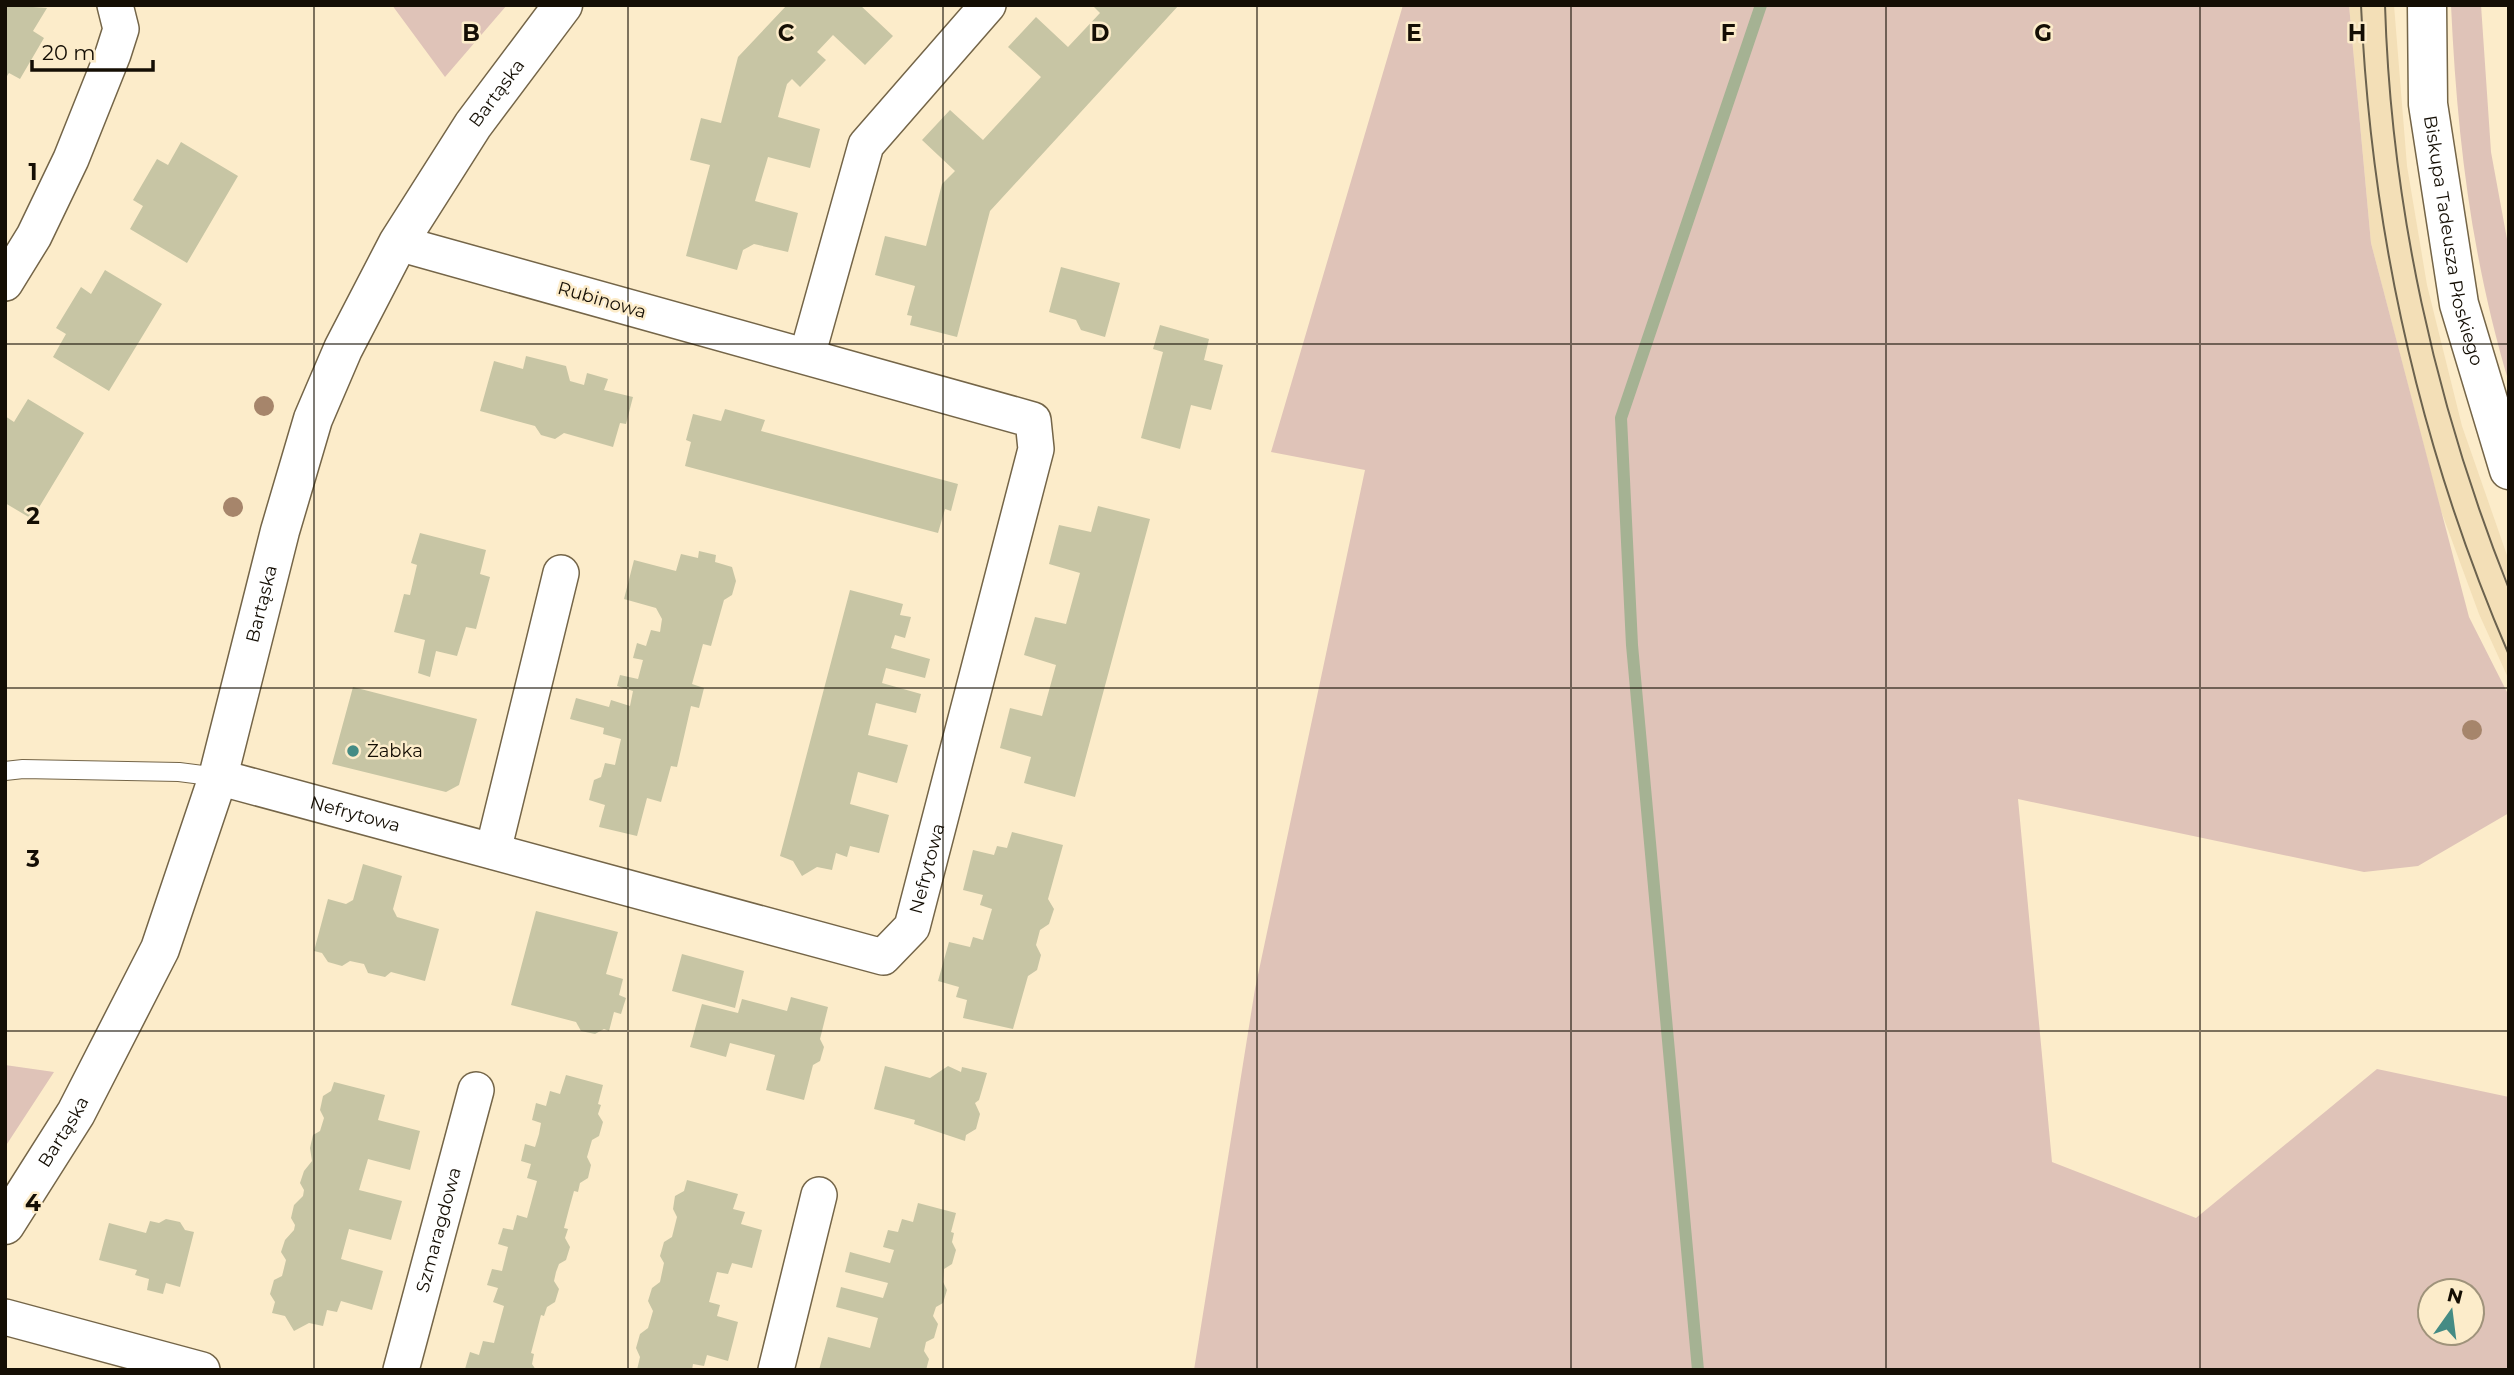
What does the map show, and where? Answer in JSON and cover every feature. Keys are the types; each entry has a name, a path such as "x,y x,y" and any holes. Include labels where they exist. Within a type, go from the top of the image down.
{"street":[{"path":"5,283 34,236 66,170 109,66 121,29 115,5"},
{"name":"Bartąska","path":"5,1225 76,1113 160,949 218,777 280,531 313,419 343,349 398,243 473,125 563,5"},
{"path":"807,356 866,145 988,5"},
{"name":"Biskupa Tadeusza Płoskiego","path":"2427,5 2428,104 2459,304 2509,470"},
{"name":"Rubinowa","path":"398,243 1033,420"},
{"name":"Nefrytowa","path":"218,777 883,957 912,927 1036,449 1033,420"},
{"path":"493,851 561,573"},
{"name":"Szmaragdowa","path":"401,1370 476,1090"},
{"path":"776,1370 819,1195"},
{"path":"5,1317 202,1370"}],"lane":[{"path":"5,771 179,772 218,777"}],"shaded area":[{"path":"392,5 507,5 445,77"},
{"path":"1403,5 2349,5 2371,243 2469,617 2509,696 2509,813 2418,866 2364,872 2018,799 2052,1162 2196,1218 2377,1069 2509,1097 2509,1370 1194,1370 1255,989 1365,470 1271,452"},
{"path":"2349,5 2394,5 2407,166 2427,285 2462,426 2509,561 2509,680 2479,614 2440,508 2371,243"},
{"path":"2451,5 2481,5 2491,152 2509,250 2509,383 2485,289 2468,196 2457,101"},
{"path":"5,1065 54,1072 5,1147"}],"building":[{"path":"5,5 47,8 33,31 44,38 20,79 9,73 5,79"},
{"path":"787,5 860,5 893,36 865,65 833,35 817,52 826,60 800,87 792,79 787,84 778,117 820,129 810,168 768,157 755,201 798,213 788,252 754,244 743,250 737,270 686,256 710,165 690,160 701,118 721,123 738,57"},
{"path":"1092,5 1179,5 990,211 957,337 910,325 912,316 907,315 915,286 875,275 885,236 926,246 942,184 955,171 922,140 950,110 983,140 1041,77 1008,47 1036,17 1068,47 1100,13"},
{"path":"181,142 238,176 187,263 130,229 143,206 133,200 157,159 168,165"},
{"path":"1061,267 1120,283 1105,337 1081,330 1076,320 1049,312"},
{"path":"105,270 162,304 109,391 53,357 66,334 56,328 81,287 91,294"},
{"path":"1160,325 1209,339 1204,360 1223,365 1211,410 1191,405 1180,449 1141,438 1163,352 1153,349"},
{"path":"526,356 566,366 570,381 584,385 587,373 608,379 604,390 633,397 626,424 620,423 613,447 564,433 555,439 541,435 535,426 480,411 494,361 523,369"},
{"path":"28,399 84,433 32,519 5,503 5,416 14,422"},
{"path":"725,409 765,420 761,431 958,484 951,511 945,509 938,533 685,466 691,442 686,440 693,414 721,421"},
{"path":"1098,506 1150,519 1075,797 1024,783 1031,757 1000,748 1010,708 1042,716 1056,665 1024,655 1035,617 1066,624 1080,573 1049,564 1059,525 1091,532"},
{"path":"420,533 486,550 480,574 490,577 476,629 466,627 457,656 436,651 430,677 418,673 425,640 394,632 404,594 410,595 417,565 411,563"},
{"path":"699,551 716,555 715,562 732,567 736,581 732,595 724,600 711,646 703,644 692,684 704,688 699,708 691,706 677,767 671,766 661,802 647,798 637,836 599,827 605,805 589,800 594,780 601,777 605,763 615,765 621,739 603,734 604,728 570,719 576,698 609,707 611,700 630,706 633,691 617,686 620,675 638,679 643,660 633,658 637,643 646,646 651,630 660,632 662,619 656,608 624,599 634,560 676,571 681,554 698,558"},
{"path":"850,590 903,604 900,615 911,617 905,638 895,635 891,648 930,659 925,678 886,668 882,683 921,694 916,713 876,703 868,735 908,745 897,783 858,772 850,804 889,815 879,853 850,846 847,857 836,853 832,870 817,867 802,876 793,861 780,856"},
{"path":"353,687 477,719 459,785 446,792 332,764"},
{"path":"1012,832 1063,845 1048,899 1054,909 1049,924 1040,930 1036,945 1041,955 1037,970 1028,976 1013,1029 963,1018 967,1000 956,997 959,987 938,981 949,942 970,947 973,937 983,940 992,909 980,905 983,895 963,890 973,850 994,855 997,846 1007,848"},
{"path":"363,864 402,876 393,909 397,917 439,929 425,981 391,972 385,977 368,973 364,964 350,961 342,966 328,962 322,953 314,951 328,899 346,904 353,900"},
{"path":"536,911 618,932 606,974 623,979 619,995 626,998 621,1014 614,1012 609,1031 604,1029 595,1034 581,1031 576,1022 511,1005"},
{"path":"682,954 744,971 735,1008 672,991"},
{"path":"791,997 828,1007 820,1039 824,1047 820,1061 813,1065 804,1100 766,1090 775,1055 730,1043 726,1057 690,1047 702,1004 738,1013 742,999 787,1011"},
{"path":"885,1066 930,1078 948,1066 961,1072 962,1067 987,1073 979,1100 975,1103 980,1114 976,1129 966,1135 965,1141 914,1124 915,1120 874,1109"},
{"path":"566,1075 603,1085 598,1114 603,1122 599,1136 592,1140 587,1157 591,1165 588,1178 580,1183 578,1192 574,1191 569,1209 564,1228 568,1229 565,1238 570,1247 566,1260 559,1264 556,1272 554,1281 559,1289 555,1302 547,1307 544,1316 541,1315 531,1353 534,1354 532,1364 536,1370 465,1369 470,1352 479,1355 483,1341 494,1343 504,1306 493,1302 498,1288 487,1285 492,1269 502,1271 508,1247 498,1244 503,1228 513,1230 517,1215 527,1218 537,1181 527,1178 531,1164 521,1161 525,1144 535,1147 539,1134 541,1123 532,1120 536,1103 546,1106 550,1091 560,1094"},
{"path":"334,1082 385,1095 378,1120 420,1131 410,1170 368,1159 359,1190 402,1201 391,1240 349,1229 341,1259 383,1271 372,1310 341,1301 337,1312 327,1310 323,1326 309,1323 294,1331 285,1316 272,1313 275,1302 270,1294 274,1280 282,1276 286,1260 281,1252 285,1240 294,1230 295,1225 291,1218 294,1205 303,1196 304,1190 300,1183 304,1171 312,1161 310,1148 313,1135 320,1131 324,1118 320,1110 323,1096 331,1091"},
{"path":"687,1180 738,1194 733,1209 745,1212 741,1224 762,1230 752,1268 732,1263 728,1274 717,1272 709,1302 720,1305 717,1316 738,1322 728,1361 707,1355 704,1366 693,1364 692,1370 637,1370 640,1357 636,1348 640,1334 648,1328 653,1311 648,1301 652,1288 660,1282 664,1263 660,1256 664,1242 672,1237 677,1217 673,1209 675,1196 684,1191"},
{"path":"918,1203 956,1213 951,1232 954,1233 952,1242 956,1250 952,1264 944,1269 943,1282 947,1290 943,1303 936,1307 933,1316 938,1324 934,1338 926,1342 924,1351 929,1359 926,1370 819,1370 828,1337 870,1348 878,1318 836,1307 841,1287 883,1298 888,1283 845,1272 850,1252 890,1263 894,1250 883,1247 888,1230 898,1232 902,1219 913,1222"},
{"path":"166,1219 180,1222 185,1230 194,1232 180,1287 166,1283 163,1294 147,1290 149,1279 135,1275 137,1270 99,1260 109,1223 146,1233 150,1221 159,1223"}],"waterway":[{"path":"1698,1370 1632,645 1621,418 1761,5"}],"tram line":[{"path":"2361,5 2376,172 2405,337 2450,498 2477,577 2509,655"},
{"path":"2385,5 2396,155 2422,303 2459,448 2509,589"}],"place":[{"name":"Żabka","path":"353,751"}]}
